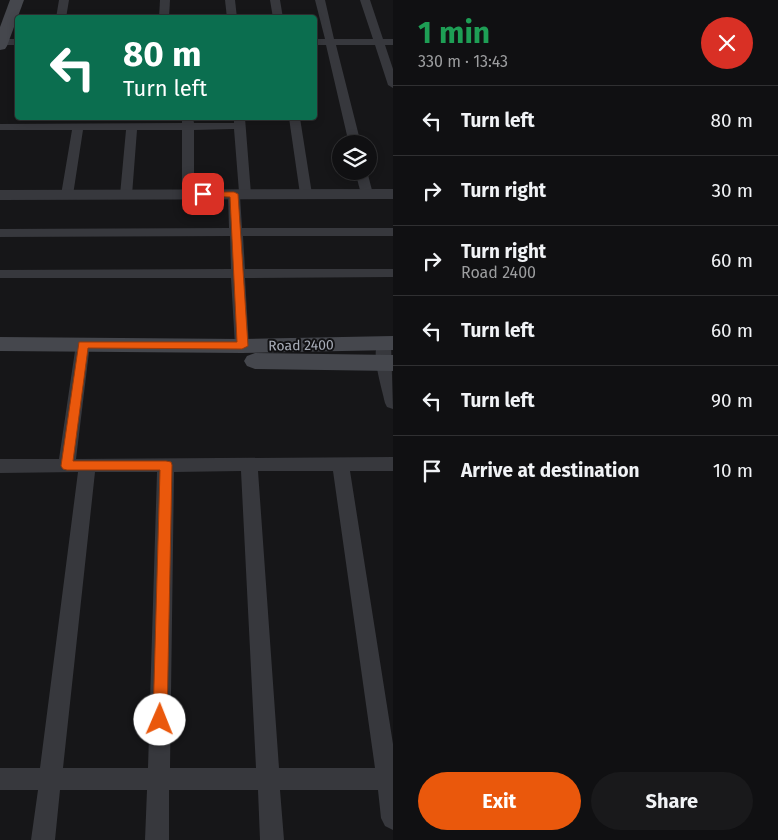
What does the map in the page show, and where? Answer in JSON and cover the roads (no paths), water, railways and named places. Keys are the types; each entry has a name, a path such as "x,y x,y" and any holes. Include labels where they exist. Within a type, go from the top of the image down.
{"main road":[{"path":"1,44 17,0"},
{"name":"Road 2400","path":"0,344 82,352 388,353"},
{"name":"Road 2400","path":"0,360 82,352 242,346 388,353"}],"street":[{"path":"62,15 64,0"},
{"path":"164,15 165,0"},
{"path":"230,0 232,15"},
{"path":"275,0 278,15"},
{"path":"320,0 353,135"},
{"path":"365,0 393,85"},
{"path":"1,44 15,42"},
{"path":"317,42 393,42"},
{"path":"294,120 306,194"},
{"path":"188,122 188,195"},
{"path":"0,127 132,126 188,122 239,122 240,194 236,232 242,346"},
{"path":"67,195 78,126"},
{"path":"126,195 132,126"},
{"path":"363,180 367,194"},
{"path":"0,195 393,194"},
{"path":"0,233 393,232"},
{"path":"0,274 393,273"},
{"path":"67,466 82,352"},
{"path":"388,353 393,403"},
{"path":"341,464 390,779 393,818"},
{"path":"0,466 393,464"},
{"path":"43,840 87,465"},
{"path":"157,840 166,465"},
{"path":"249,465 272,840"},
{"path":"0,779 390,779"}]}
